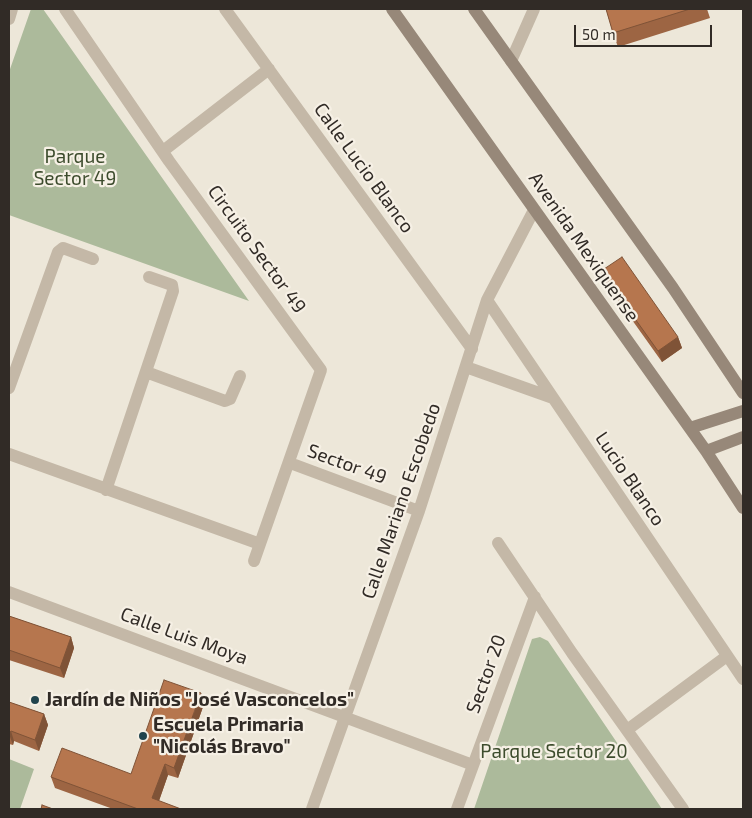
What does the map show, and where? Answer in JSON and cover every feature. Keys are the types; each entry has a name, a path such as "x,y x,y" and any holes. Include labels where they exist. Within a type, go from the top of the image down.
{"main road":[{"name":"Avenida Mexiquense","path":"392,9 706,450 743,508"},
{"path":"474,9 673,288 743,393"},
{"path":"690,428 743,411"},
{"path":"706,450 743,438"}],"street":[{"path":"9,19 12,9"},
{"name":"Circuito Sector 49","path":"65,9 163,151 321,370"},
{"name":"Calle Lucio Blanco","path":"225,9 472,349"},
{"path":"511,60 534,9"},
{"path":"163,151 268,69"},
{"name":"Calle Mariano Escobedo","path":"312,809 419,511 487,300 534,210"},
{"path":"9,388 58,252 64,248 93,259"},
{"path":"106,490 174,288 172,284 149,277"},
{"name":"Lucio Blanco","path":"487,300 743,678"},
{"path":"466,367 553,398"},
{"name":"Sector 49","path":"254,561 290,463 321,370"},
{"path":"146,372 225,401 230,399 240,376"},
{"path":"9,454 260,544"},
{"name":"Sector 49","path":"290,463 419,511"},
{"path":"498,543 683,809"},
{"name":"Calle Luis Moya","path":"9,592 346,716"},
{"name":"Sector 20","path":"457,809 535,597"},
{"path":"627,730 727,656"},
{"path":"346,716 473,765"}],"green space":[{"name":"Parque Sector 49","path":"31,9 43,9 249,301 9,215 9,72"},
{"name":"Parque Sector 20","path":"540,637 548,641 662,809 474,809 532,639"},
{"path":"9,759 34,769 20,809 9,809"}],"building":[{"path":"606,9 690,9 613,33"},
{"path":"622,257 678,337 658,351 601,271"},
{"path":"9,616 71,637 60,668 9,650"},
{"path":"164,680 201,693 174,768 165,764 152,798 181,809 138,809 51,777 62,748 131,774"},
{"path":"9,702 44,714 35,740 11,731 9,734"},
{"path":"42,805 53,809 41,809"}],"place":[{"name":"Jardín de Niños \"José Vasconcelos\"","path":"35,700"},
{"name":"Escuela Primaria \"Nicolás Bravo\"","path":"143,736"}]}
